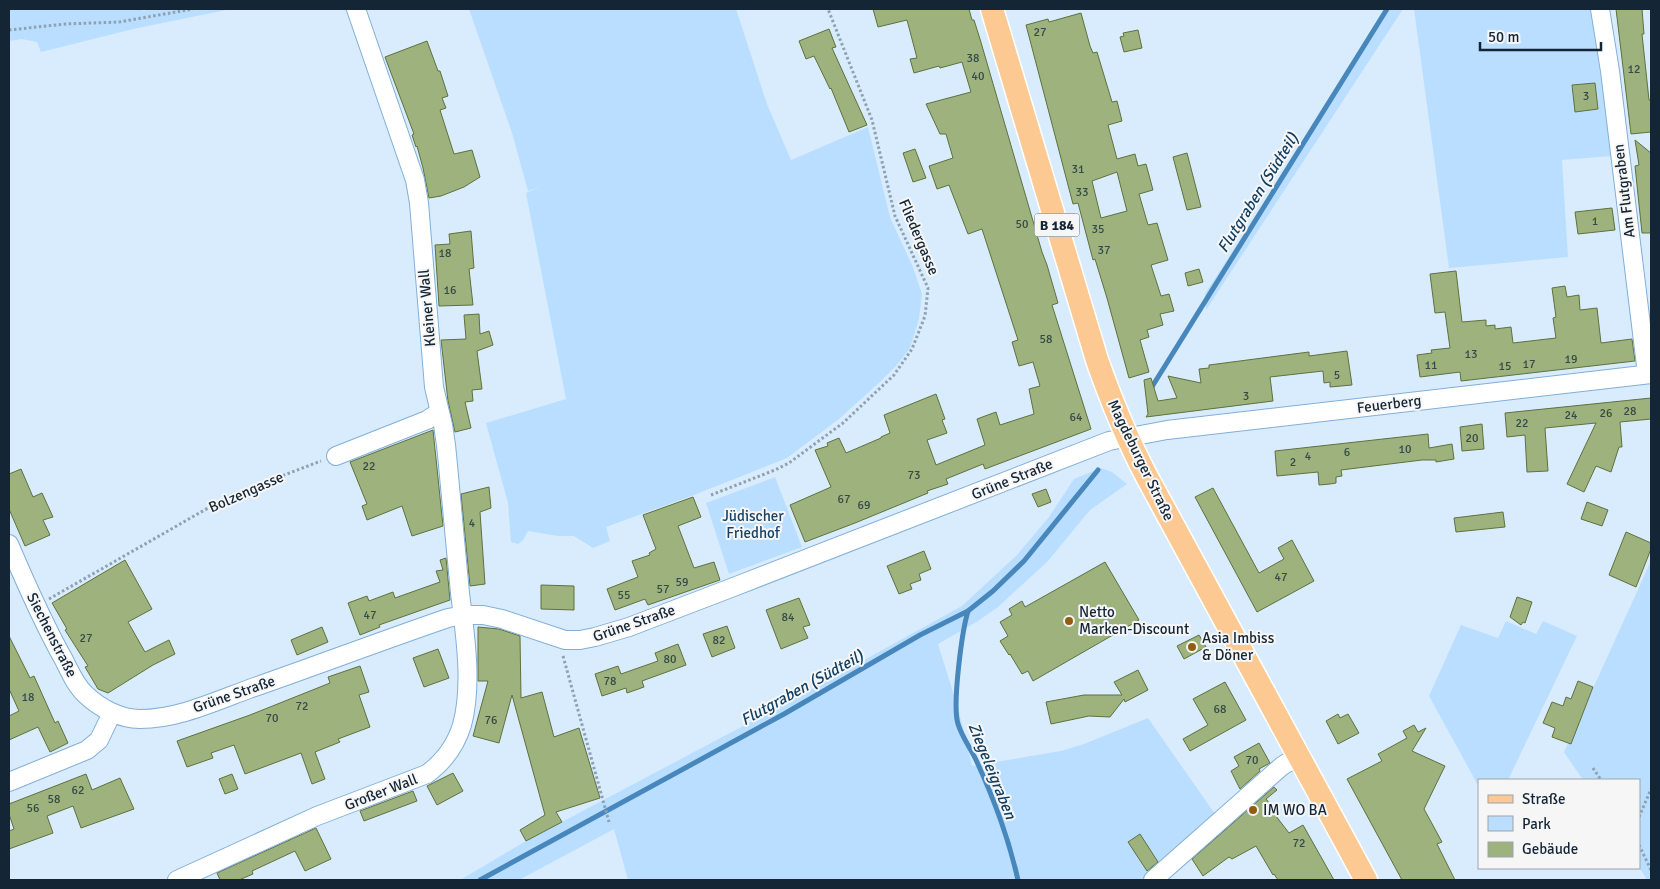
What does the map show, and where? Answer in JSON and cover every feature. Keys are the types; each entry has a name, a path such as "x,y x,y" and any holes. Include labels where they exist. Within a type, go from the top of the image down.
{"main road":[{"name":"Magdeburger Straße","path":"992,9 1110,397 1128,438 1366,880"}],"street":[{"name":"Kleiner Wall","path":"356,9 415,180 419,203 434,387 446,444 464,615"},
{"name":"Am Flutgraben","path":"1600,9 1649,374"},
{"name":"Feuerberg","path":"1128,438 1167,430 1649,374"},
{"path":"336,456 427,420 439,412"},
{"name":"Grüne Straße","path":"112,713 138,719 157,719 178,714 390,638 448,618 464,615 483,614 565,640 596,637 628,627 731,588 1109,441 1128,438"},
{"name":"Siechenstraße","path":"9,544 36,607 74,679 84,694 112,713"},
{"name":"Großer Wall","path":"177,880 317,816 427,774 436,767 447,755 454,743 465,712 467,698 464,615"},
{"path":"9,782 87,750 99,740 112,713"},
{"path":"1153,880 1282,766 1298,756"}],"path":[{"path":"9,30 56,25 119,22 193,9"},
{"name":"Fliedergasse","path":"711,495 789,463 843,423 894,375 912,349 925,316 928,288 925,277 895,216 872,120 828,9"},
{"name":"Bolzengasse","path":"36,607 229,496 336,456"},
{"path":"563,656 609,822"},
{"path":"1593,768 1599,779"},
{"path":"1640,815 1651,788"},
{"path":"1640,847 1651,870"}],"green space":[{"path":"142,9 143,11 153,9 231,9 133,29 41,52 37,42 22,39 9,41 9,10"},
{"path":"469,9 736,9 767,104 791,160 868,127 890,217 912,265 922,294 919,319 910,348 897,365 839,419 787,458 606,527 610,541 593,548 574,536 558,536 528,531 523,540 518,544 511,542 508,503 486,423 566,399 526,193 540,187 528,191 512,133"},
{"path":"1389,9 1403,9 1206,310 1205,294"},
{"path":"1414,9 1592,9 1611,156 1562,160 1568,257 1449,268"},
{"path":"1101,468 1112,472 1127,484 1090,510 1048,561 998,607 938,644 958,708 972,766 1061,751 1084,744 1148,718 1215,814 1143,880 628,880 614,829 519,880 460,880 526,841 779,707 962,606 1017,555 1049,517 1074,479"},
{"name":"Jüdischer Friedhof","path":"775,477 802,547 729,574 706,503"},
{"path":"1651,561 1651,880 1647,880 1640,869 1640,779 1582,779 1564,752"},
{"path":"1506,621 1536,634 1543,621 1577,636 1508,779 1478,779 1478,785 1429,696 1461,625 1498,638"}],"building":[{"path":"873,9 969,9 980,39 1047,265 1058,303 1052,305 1091,429 985,469 983,464 946,479 948,484 927,491 928,493 805,542 790,505 831,487 815,450 828,446 827,443 839,438 846,453 881,438 890,433 884,415 936,394 945,419 942,420 947,433 927,440 936,465 985,445 977,419 996,412 1000,425 1034,414 1029,389 1040,386 1033,362 1019,366 1012,342 1018,340 982,229 968,234 949,185 937,189 929,166 953,158 946,134 940,134 926,104 971,92 962,62 914,73 910,59 917,58 907,20 878,27"},
{"path":"1616,9 1642,9 1644,34 1642,34 1649,100 1651,100 1651,132 1631,134"},
{"path":"1081,13 1090,46 1093,53 1097,52 1112,102 1117,101 1122,121 1108,125 1117,159 1135,154 1138,166 1146,164 1153,190 1139,194 1148,225 1157,223 1168,260 1151,265 1161,296 1169,294 1174,311 1160,314 1163,325 1147,330 1149,337 1140,340 1149,372 1129,378 1107,298 1095,259 1093,260 1078,203 1073,204 1026,25 1048,19 1049,22","holes":["1117,172 1127,211 1101,218 1092,181"]},
{"path":"829,29 836,47 832,48 867,125 849,132 831,88 814,56 806,59 799,41"},
{"path":"1138,30 1142,48 1124,52 1120,37 1124,36 1123,33"},
{"path":"427,41 448,96 442,98 446,108 440,110 454,154 472,150 480,177 464,187 441,196 429,198 423,168 412,135 414,134 385,57"},
{"path":"1595,83 1598,109 1575,112 1572,85"},
{"path":"1635,140 1651,153 1651,233 1642,233 1635,166 1639,165"},
{"path":"915,149 926,178 913,182 903,153"},
{"path":"1187,153 1201,207 1187,210 1173,157"},
{"path":"1612,208 1615,230 1578,234 1575,212"},
{"path":"471,231 474,268 469,269 473,305 439,306 435,245 450,244 449,234"},
{"path":"1199,269 1203,282 1188,286 1185,273"},
{"path":"1456,271 1462,322 1486,320 1486,326 1495,325 1495,329 1511,327 1513,343 1556,338 1553,318 1556,317 1552,288 1565,286 1567,297 1579,295 1580,310 1597,308 1601,343 1632,339 1635,361 1461,381 1460,372 1420,377 1417,355 1432,353 1431,350 1450,348 1445,312 1435,313 1430,274"},
{"path":"479,314 480,334 489,331 493,345 477,351 482,389 472,390 473,401 465,402 471,428 455,432 448,401 441,340 466,339 464,315"},
{"path":"1347,351 1352,385 1330,387 1330,382 1324,383 1323,371 1270,377 1273,401 1146,417 1148,414 1144,380 1151,378 1158,401 1177,398 1168,376 1201,383 1199,369 1209,368 1209,365 1309,352 1309,356"},
{"path":"1651,398 1651,419 1620,422 1622,447 1619,447 1611,472 1596,466 1584,492 1567,484 1596,423 1545,428 1548,471 1527,472 1525,435 1507,437 1505,413"},
{"path":"1482,424 1484,449 1462,451 1460,427"},
{"path":"433,430 443,526 412,536 402,506 367,520 362,506 367,504 350,462"},
{"path":"1428,434 1429,448 1452,444 1454,459 1436,462 1436,460 1422,460 1341,470 1342,476 1336,477 1336,483 1330,484 1319,485 1318,472 1277,476 1275,451"},
{"path":"21,469 33,497 42,493 53,517 43,520 50,535 25,546 9,509 9,474"},
{"path":"489,487 491,508 480,512 485,584 470,586 461,494"},
{"path":"1213,488 1259,573 1284,559 1278,548 1292,540 1314,581 1257,612 1195,497"},
{"path":"1046,489 1051,502 1038,507 1032,494"},
{"path":"693,497 701,517 678,526 694,568 714,562 720,580 648,605 645,599 615,610 607,589 638,577 632,561 650,555 649,553 656,549 643,515"},
{"path":"1587,502 1608,510 1602,526 1581,519"},
{"path":"1503,512 1505,527 1456,532 1454,518"},
{"path":"1626,532 1651,543 1651,549 1636,587 1609,575"},
{"path":"924,551 931,569 919,574 921,580 910,584 912,589 899,594 887,566"},
{"path":"446,558 450,600 379,625 380,627 360,635 348,603 367,596 369,601 393,592 395,598 440,582 436,571 443,570 440,560"},
{"path":"125,560 152,609 128,622 145,652 169,640 175,654 153,665 108,693 98,689 85,667 88,666 65,630 67,629 52,603"},
{"name":"Netto Marken-Discount","path":"1105,562 1139,620 1033,681 1028,671 1022,674 1000,641 1008,636 1000,622 1012,615 1009,609 1022,601 1025,607"},
{"path":"541,585 574,586 574,610 541,609"},
{"path":"1517,597 1532,602 1525,623 1523,622 1521,625 1510,617"},
{"path":"799,598 810,625 803,627 808,638 781,649 766,610"},
{"path":"727,626 735,648 712,657 703,634"},
{"path":"322,627 328,642 297,655 291,640"},
{"path":"478,627 499,629 520,636 521,698 542,692 554,737 579,728 600,798 556,812 562,822 526,841 520,830 545,815 512,695 499,743 473,736 488,681 478,681"},
{"name":"Asia Imbiss & Döner","path":"1199,635 1206,647 1184,659 1177,646"},
{"path":"9,636 30,678 34,676 55,723 58,721 68,743 50,752 38,727 9,740 9,716 19,711 9,689"},
{"path":"678,644 686,665 642,681 644,687 627,693 626,688 602,696 595,674 618,666 621,674 658,661 655,653"},
{"path":"438,649 449,678 424,687 413,658"},
{"path":"360,666 369,692 359,695 370,727 338,739 340,742 315,752 325,779 312,784 301,753 245,774 234,745 211,753 213,758 187,767 177,741 250,715 330,683 328,677"},
{"path":"1138,670 1148,690 1125,702 1124,699 1110,717 1089,716 1051,724 1046,702 1084,695 1122,695 1114,682"},
{"path":"1578,681 1593,687 1571,744 1552,737 1555,728 1543,723 1552,702 1563,706 1566,697 1571,699"},
{"path":"1225,682 1246,720 1190,751 1183,739 1208,725 1193,699"},
{"path":"1338,714 1340,718 1348,714 1359,733 1338,744 1326,721"},
{"path":"1414,725 1418,732 1426,728 1412,751 1445,766 1424,809 1442,842 1437,844 1455,880 1402,880 1347,779 1382,761 1378,754 1407,738 1403,731"},
{"path":"1259,743 1270,763 1259,769 1260,771 1240,789 1231,771 1239,766 1234,757"},
{"path":"453,773 463,791 437,805 427,786"},
{"path":"86,774 92,790 120,778 134,809 81,828 73,806 47,816 53,833 9,849 9,831 14,829 9,814 9,804"},
{"path":"232,774 238,789 225,794 219,779"},
{"path":"1274,787 1277,790 1266,799 1271,805 1269,807 1289,833 1303,825 1334,880 1278,880 1256,846 1232,859 1229,857 1203,876 1192,859"},
{"path":"413,791 417,801 364,821 360,811"},
{"path":"316,828 331,859 305,871 295,851 252,871 253,874 239,880 220,880 217,873"},
{"path":"1140,834 1158,862 1147,871 1128,842"}],"waterway":[{"name":"Flutgraben (Südteil)","path":"1150,390 1387,9"},
{"name":"Flutgraben (Südteil)","path":"480,880 784,714 920,635 968,611 993,591 1024,561 1098,470"},
{"name":"Ziegeleigraben","path":"968,611 957,685 956,715 962,734 977,762 995,805 1006,835 1018,880"}],"place":[{"name":"Netto Marken-Discount","path":"1069,621"},
{"name":"Asia Imbiss & Döner","path":"1192,647"},
{"name":"IM WO BA","path":"1253,810"}]}
